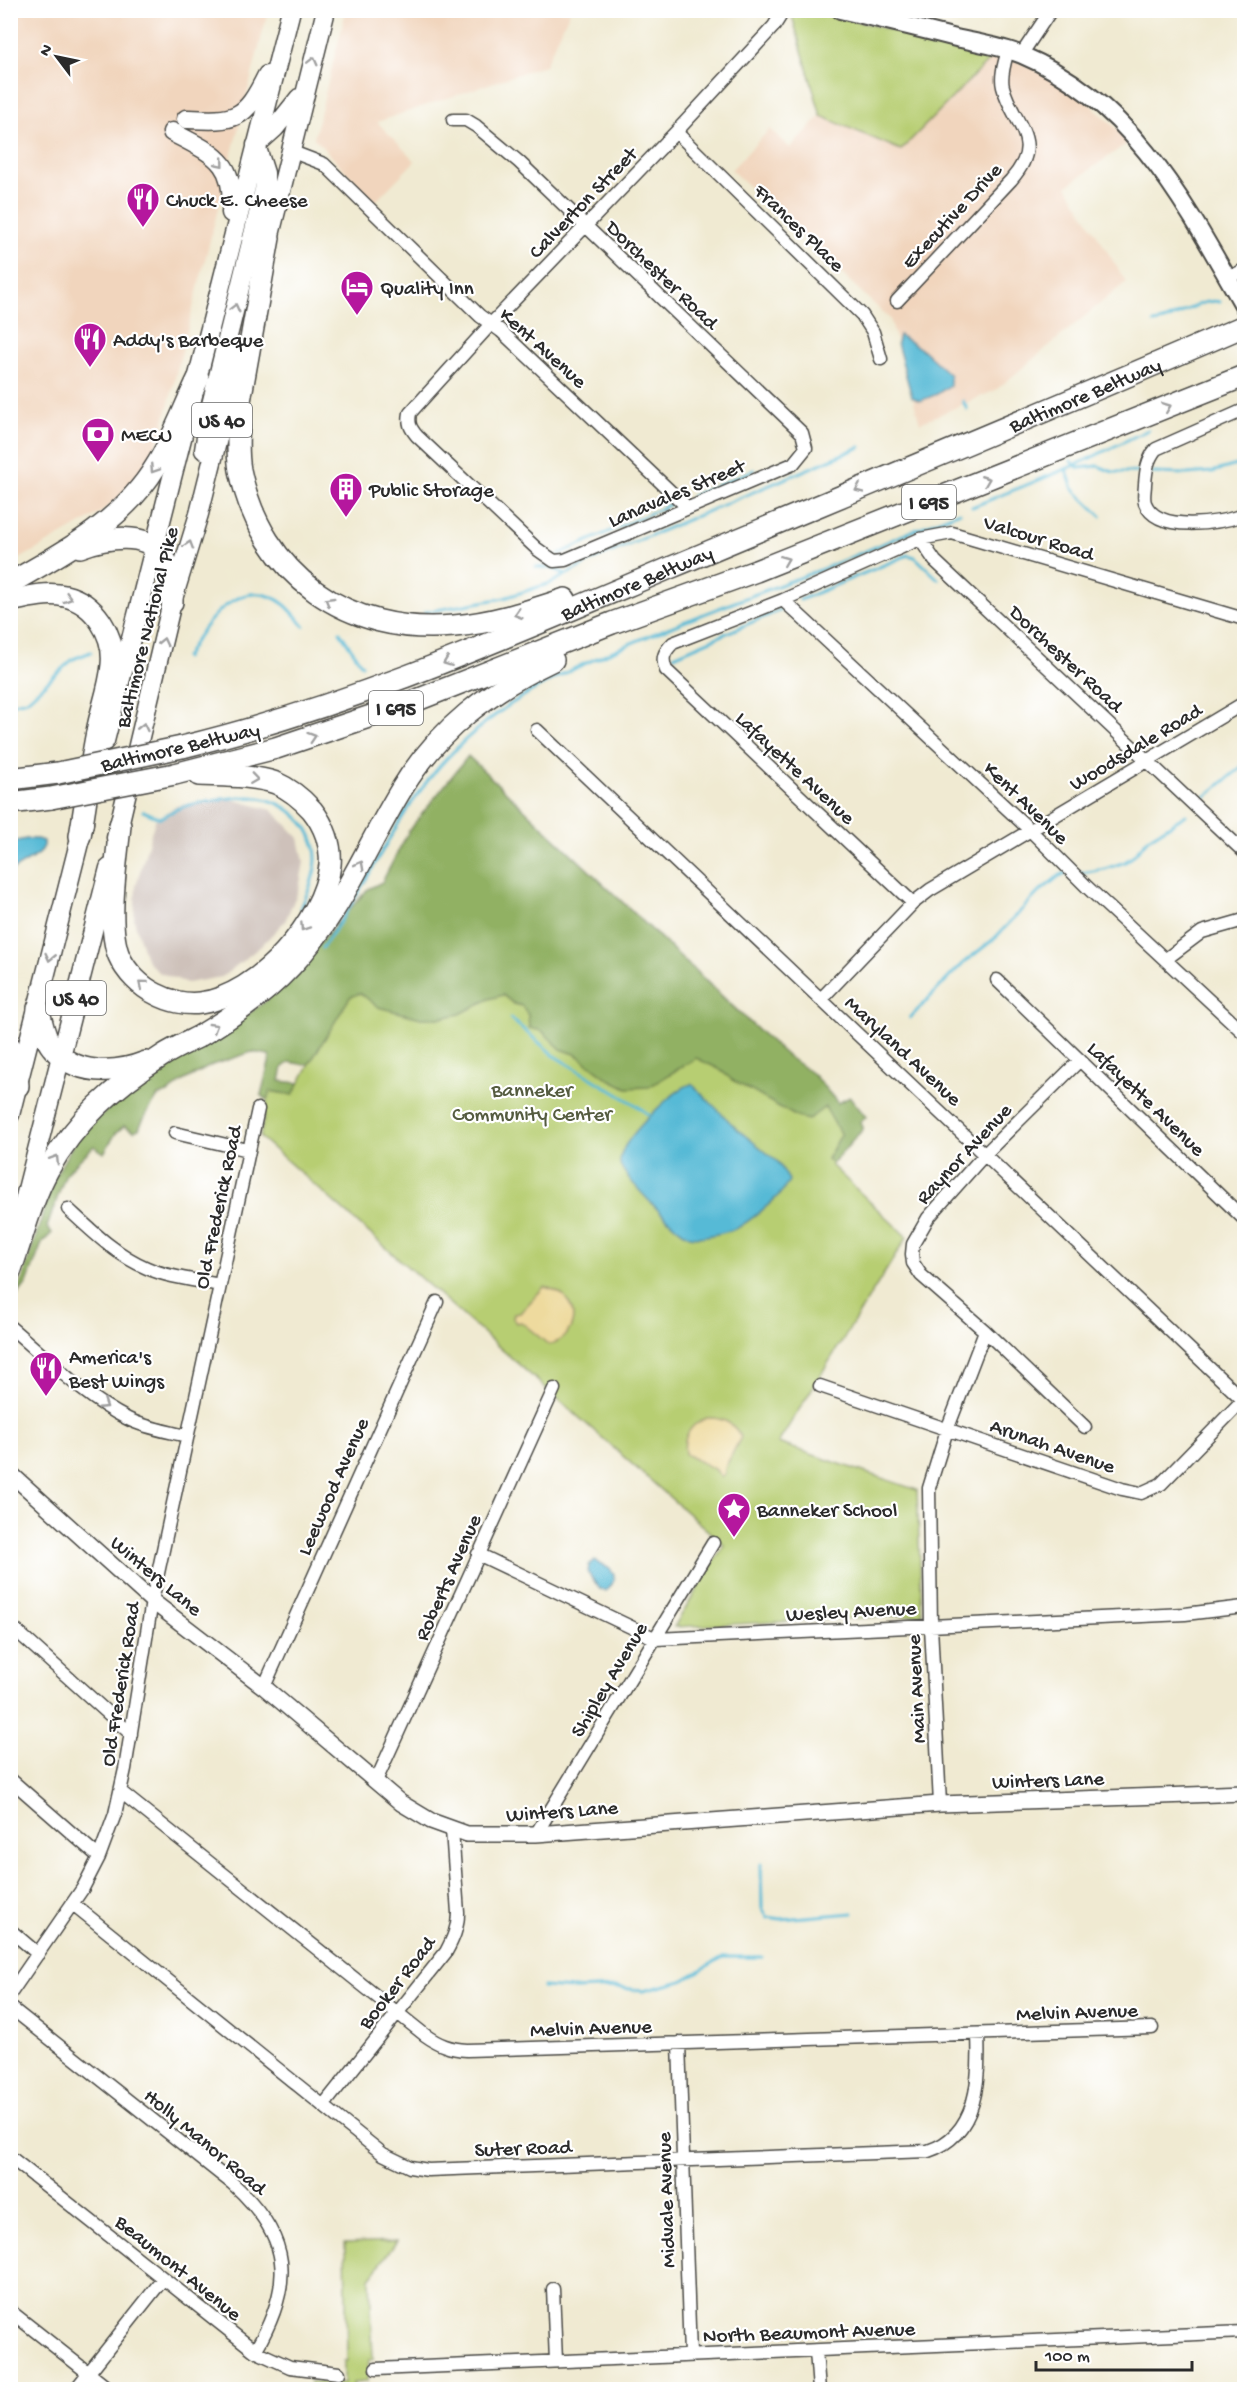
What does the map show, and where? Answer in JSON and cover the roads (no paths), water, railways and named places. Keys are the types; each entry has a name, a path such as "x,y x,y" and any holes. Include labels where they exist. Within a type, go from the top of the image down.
{"highway":[{"path":"269,238 240,401 240,468 252,508 273,550 288,568 311,589 332,603 360,616 388,624 421,627 479,623 510,617 772,526"},
{"name":"Baltimore Beltway","path":"10,779 54,773 182,747 269,725 396,682 470,653 1235,330"},
{"name":"Baltimore Beltway","path":"10,803 51,798 175,774 276,748 354,723 612,623 756,571 1245,376"},
{"path":"10,583 60,555 111,518 145,482 165,451 198,379"},
{"path":"60,555 87,545 122,539 143,540 155,546 168,566 172,602"},
{"path":"38,1008 48,1041 61,1056 73,1064 100,1070 129,1068 163,1055 196,1037 251,1003 297,959 331,916 400,790 431,748 462,716 535,668 756,571"},
{"path":"10,601 47,594 65,596 80,602 93,612 102,624 111,646 110,677 97,732 80,836"},
{"path":"10,770 54,773"},
{"path":"120,825 114,932 119,955 138,981 166,999 200,1003 217,999 237,990 279,958 309,920 327,881 330,863 329,845 316,816 305,802 277,784 258,778 175,774"},
{"path":"10,1047 16,1062 18,1086"},
{"path":"10,1272 47,1172 64,1145 84,1119 105,1098 163,1055"}],"main road":[{"name":"Baltimore National Pike","path":"10,1116 291,10"},
{"name":"Baltimore National Pike","path":"10,1256 120,825 172,602 198,514 326,10"},
{"path":"840,10 1014,52 1079,86 1099,101 1135,136 1161,169 1245,307"},
{"path":"186,119 222,120 243,112 258,93 282,47"},
{"path":"198,514 202,462 211,405 265,186 265,173 256,146 291,111 306,88"},
{"path":"172,132 206,150 225,166 233,190 228,260"}],"street":[{"name":"Calverton Street","path":"554,561 537,549 417,436 410,428 408,421 415,405 676,132 774,26 784,10"},
{"path":"1014,52 1051,10"},
{"name":"Executive Drive","path":"897,301 1011,180 1025,162 1026,135 1002,87 1002,76 1014,52"},
{"name":"Dorchester Road","path":"453,120 466,120 476,126 519,162 802,433 806,448"},
{"name":"Frances Place","path":"676,132 862,315 873,332 881,358"},
{"name":"Kent Avenue","path":"290,151 324,164 414,253 688,508"},
{"path":"1228,278 1245,270"},
{"path":"1245,410 1156,449 1148,463 1144,499 1149,510 1165,520 1198,524 1245,515"},
{"name":"Lanavales Street","path":"554,561 565,560 792,464 800,458 806,448"},
{"name":"Valcour Road","path":"663,655 673,643 682,639 783,600 920,539 945,533 966,536 1245,619"},
{"name":"Dorchester Road","path":"920,539 935,561 1245,852"},
{"name":"Kent Avenue","path":"783,600 1245,1033"},
{"name":"Lafayette Avenue","path":"663,655 662,663 666,670 683,688 913,903"},
{"name":"Woodsdale Road","path":"821,999 913,903 945,880 1245,703"},
{"name":"Maryland Avenue","path":"537,730 1244,1400"},
{"path":"1166,959 1202,932 1245,920"},
{"name":"Lafayette Avenue","path":"997,980 1245,1219"},
{"name":"Raynor Avenue","path":"1080,1060 985,1154 928,1218 914,1244 912,1254 913,1263 921,1275 985,1331 1085,1427"},
{"name":"Old Frederick Road","path":"10,1994 73,1904 99,1857 121,1792 152,1601 258,1109"},
{"path":"175,1133 248,1150"},
{"path":"68,1209 115,1250 147,1268 163,1274 220,1285"},
{"name":"Leewood Avenue","path":"264,1687 436,1302"},
{"path":"10,1327 80,1387 114,1412 145,1426 186,1437"},
{"name":"Main Avenue","path":"940,1804 932,1626 929,1488 947,1430 985,1331"},
{"name":"Arunah Avenue","path":"820,1386 1122,1489 1141,1493 1161,1484 1244,1400"},
{"name":"Roberts Avenue","path":"376,1781 554,1389"},
{"name":"Winters Lane","path":"10,1473 152,1601 264,1687 416,1813 452,1830 467,1834 492,1836 536,1834 940,1804 1245,1793"},
{"name":"Shipley Avenue","path":"536,1834 713,1543"},
{"name":"Wesley Avenue","path":"478,1554 656,1639 1185,1614 1245,1607"},
{"path":"10,1625 131,1734"},
{"path":"10,1779 99,1857"},
{"name":"Melvin Avenue","path":"121,1792 397,2013 437,2043 452,2049 1152,2028"},
{"name":"Booker Road","path":"323,2106 446,1952 458,1926 452,1830"},
{"name":"Suter Road","path":"73,1904 383,2154 410,2167 428,2170 915,2153 939,2148 958,2133 971,2111 979,2063 978,2035"},
{"path":"10,1930 38,1954"},
{"name":"Holly Manor Road","path":"10,2007 232,2183 249,2198 261,2214 273,2232 282,2265 282,2284 272,2320 255,2351"},
{"name":"Midvale Avenue","path":"679,2043 690,2355"},
{"name":"Beaumont Avenue","path":"10,2157 255,2351 290,2367 339,2373"},
{"path":"75,2390 163,2279"},
{"path":"554,2289 556,2361"},
{"path":"10,2311 110,2390"},
{"name":"North Beaumont Avenue","path":"376,2369 1245,2332"},
{"path":"816,2351 819,2390"}],"water":[{"path":"899,335 923,350 950,375 950,385 937,394 920,401 912,397 897,343"},
{"path":"26,839 43,841 43,848 39,854 11,871 11,842"},
{"path":"692,1084 736,1128 778,1162 789,1180 781,1193 739,1227 700,1237 690,1236 683,1232 663,1215 640,1191 620,1164 623,1150 644,1123 664,1102 684,1087"},
{"path":"594,1560 610,1569 614,1575 613,1582 606,1591 600,1589 588,1573 589,1565"}],"waterway":[{"path":"1154,323 1170,319 1203,303 1220,302"},
{"path":"963,401 967,409"},
{"path":"972,507 1078,464 1148,430"},
{"path":"425,612 504,598 551,583 595,559 860,447"},
{"path":"1071,461 1079,468 1098,466 1113,472 1141,472"},
{"path":"1152,473 1212,472 1244,463"},
{"path":"1066,469 1073,489 1101,516"},
{"path":"692,496 754,470"},
{"path":"559,554 671,504"},
{"path":"322,948 354,900 413,801 430,778 468,737 508,706 573,669 620,648 960,512"},
{"path":"800,600 908,555 915,557 938,579"},
{"path":"536,567 551,568 566,574"},
{"path":"185,658 213,617 239,597 253,594 269,596 285,605 304,626"},
{"path":"674,656 785,608"},
{"path":"340,632 362,665"},
{"path":"10,704 27,700 73,659 91,652"},
{"path":"1205,797 1244,765"},
{"path":"143,811 160,818 177,809 196,804 249,797 262,798 285,808 304,824 315,847 314,872 301,908"},
{"path":"1081,873 1105,869 1125,862 1148,839 1186,815"},
{"path":"910,1018 962,964 994,939 1038,893 1066,873"},
{"path":"510,1018 556,1057 649,1115"},
{"path":"761,1864 762,1908 768,1918"},
{"path":"768,1917 781,1919 853,1913"},
{"path":"543,1987 575,1989 618,1987 643,1991 682,1981 723,1957 762,1957"}],"place":[{"name":"Chuck E. Cheese","path":"143,228"},
{"name":"Quality Inn","path":"357,316"},
{"name":"Addy's Barbeque","path":"90,368"},
{"name":"MECU","path":"98,463"},
{"name":"Public Storage","path":"346,518"},
{"name":"America's Best Wings","path":"46,1397"},
{"name":"Banneker School","path":"734,1538"}],"park label":[{"name":"Banneker Community Center","path":"532,1101"}]}
